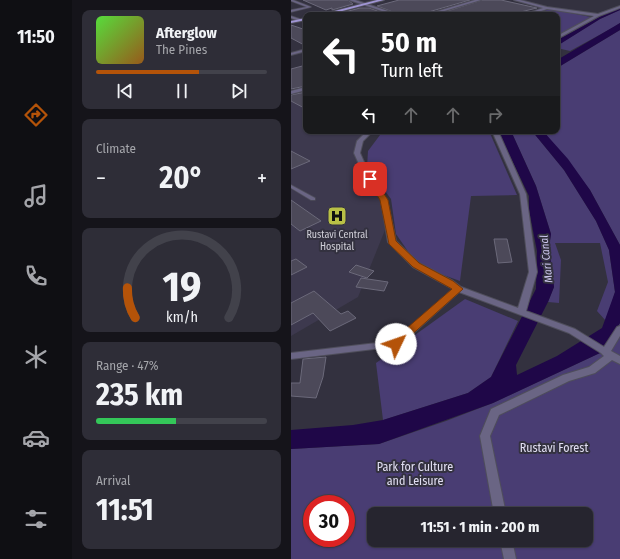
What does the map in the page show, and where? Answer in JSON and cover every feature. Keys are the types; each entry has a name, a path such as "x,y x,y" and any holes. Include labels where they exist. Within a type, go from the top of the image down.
{"main road":[{"path":"333,12 382,0"},
{"path":"291,22 303,19"}],"street":[{"path":"351,0 389,12"},
{"path":"437,12 479,0"},
{"path":"516,0 547,8 598,15"},
{"path":"560,36 598,15 620,7"},
{"path":"534,12 547,8"},
{"path":"291,54 303,51"},
{"path":"291,93 303,90"},
{"path":"367,134 360,141 357,153 365,171 384,200 392,242 416,265 450,283 458,289 572,331 610,355"},
{"path":"496,134 523,194 533,272 521,312"},
{"path":"291,356 396,344 458,289"},
{"path":"499,507 485,436 495,412 566,378 592,370 610,355 620,329"},
{"path":"507,547 510,559"}],"lane":[{"path":"291,0 310,7 291,11"},
{"path":"291,5 299,3"},
{"path":"291,17 299,20"},
{"path":"291,186 313,199"}],"shaded area":[{"name":"Rustavi Central Hospital","path":"303,90 303,134 364,134 357,141 354,153 381,201 385,230 358,297 291,336 291,94"}],"green space":[{"path":"550,9 591,17 560,36 560,12 540,12"},
{"path":"620,10 620,23 614,27 570,51 560,49 560,44 600,19"},
{"path":"620,30 620,245 590,190 545,134 560,134 560,66"},
{"path":"381,134 490,134 517,195 471,196 460,281 438,273 414,260 396,234 391,199 367,167 368,151"},
{"path":"512,134 534,134 564,170 596,221 609,250 615,292 606,321 597,311 608,282 600,243 555,243 561,260 559,303 548,302 554,287 549,247 551,234 536,186"},
{"path":"465,299 518,321 491,377 468,393 383,420 376,363"},
{"name":"Rustavi Forest","path":"620,323 620,559 291,559 291,449 379,444 493,403 600,353"}],"water":[{"path":"620,8 620,10 600,19 560,44 560,38 601,16"},
{"path":"620,23 620,30 560,66 560,58"},
{"name":"Mari Canal","path":"499,134 512,134 536,186 551,234 549,247 554,287 516,365 517,375 557,356 602,328 615,292 609,250 596,221 564,170 534,134 546,134 568,159 590,190 620,245 620,323 600,353 493,403 379,444 291,449 291,430 353,425 383,420 468,393 491,377 536,289 537,251 529,210 529,196"}],"building":[{"path":"303,0 348,0 353,4 332,10 332,8 326,10"},
{"path":"399,0 470,0 428,12 393,12 377,6"},
{"path":"482,0 501,0 537,8 520,12 444,12"},
{"path":"360,8 369,8 380,12 345,12"},
{"path":"291,25 303,29 303,44 291,38"},
{"path":"303,66 303,87 291,89 291,69"},
{"path":"303,93 303,107 291,101 291,95"},
{"path":"291,151 310,161 291,169"},
{"path":"291,200 321,221 300,231 291,224"},
{"path":"494,239 507,239 512,262 498,263"},
{"path":"296,259 307,267 291,275 291,261"},
{"path":"356,265 374,271 367,278 349,272"},
{"path":"361,278 388,282 384,291 356,287"},
{"path":"314,291 341,314 348,311 356,318 330,331 313,313 291,325 291,303"},
{"path":"326,357 323,377 316,398 291,396 291,383 300,383 303,359"}],"place":[{"name":"Rustavi Central Hospital","path":"337,216"}],"route":[{"path":"370,179 384,200 392,242 416,265 450,283 458,289 396,344"}],"park label":[{"name":"Park for Culture and Leisure","path":"415,474"}]}
